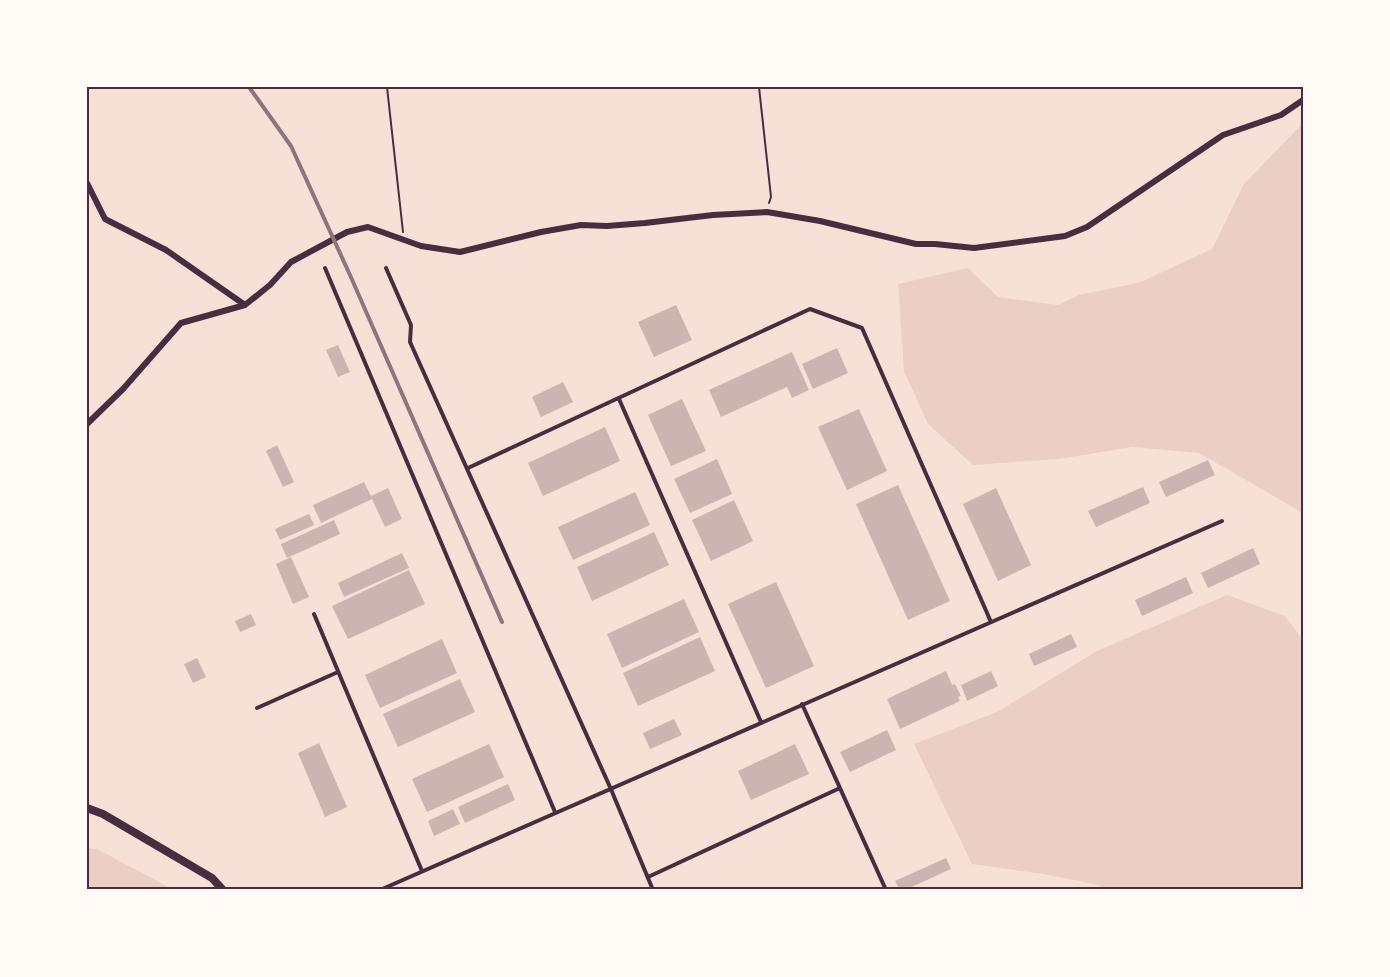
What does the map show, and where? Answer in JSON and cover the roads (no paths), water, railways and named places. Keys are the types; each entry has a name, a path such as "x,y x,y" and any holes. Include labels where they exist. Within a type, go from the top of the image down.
{"street":[{"path":"87,424 123,389 181,323 245,305 270,285 291,262 347,231 368,227 421,246 460,252 541,232 581,225 626,225 713,215 767,212 820,221 916,244 974,248 1065,236 1087,227 1223,135 1281,115 1303,100"},
{"path":"87,183 105,219 166,250 245,305"},
{"path":"87,808 103,814 212,879 223,890"}],"lane":[{"path":"325,268 555,812"},
{"path":"386,268 411,325 410,342 610,788 653,890"},
{"path":"468,468 810,309 862,328 991,622"},
{"path":"618,398 761,722"},
{"path":"380,890 1222,521"},
{"path":"314,614 422,871"},
{"path":"257,708 338,672"},
{"path":"802,704 886,890"},
{"path":"648,878 840,788"}],"railway":[{"path":"249,87 291,146 502,622"}]}
